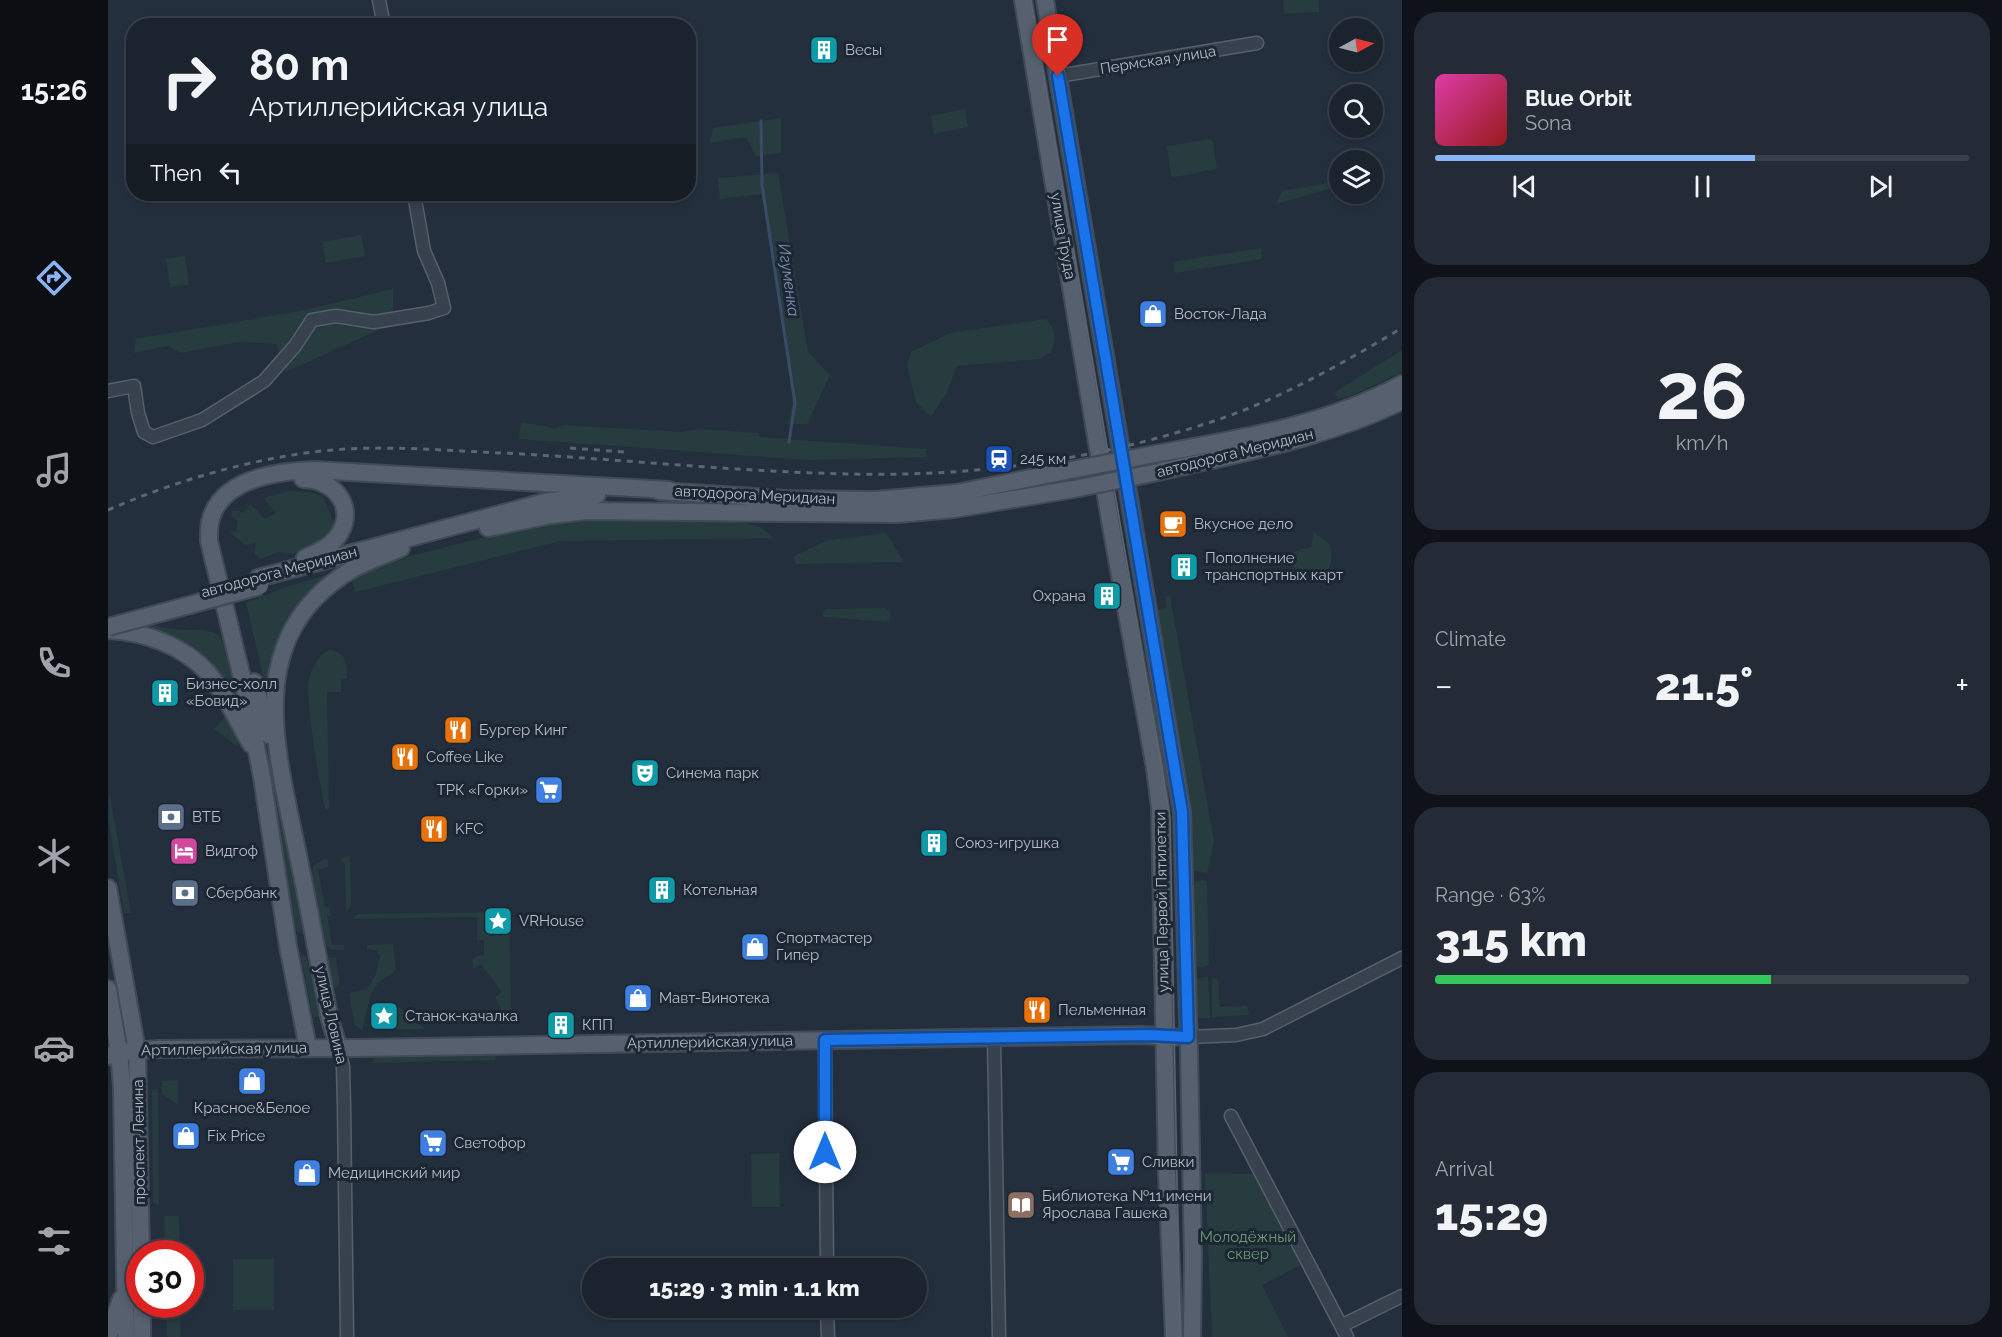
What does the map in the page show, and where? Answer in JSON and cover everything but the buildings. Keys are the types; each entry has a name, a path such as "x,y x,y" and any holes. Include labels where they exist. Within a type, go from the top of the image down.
{"main road":[{"name":"улица Труда","path":"1023,0 1103,472"},
{"name":"улица Труда","path":"1045,0 1124,469"},
{"name":"автодорога Меридиан","path":"108,628 259,582 545,502 583,496 669,490 787,499 875,500 956,493 1264,434 1322,418 1402,384"},
{"name":"автодорога Меридиан","path":"108,618 521,520 586,511 898,514 954,509 1074,489 1158,472 1310,436 1349,424 1402,401"},
{"name":"улица Первой Пятилетки","path":"1124,469 1182,812 1193,1258 1192,1337"},
{"path":"308,1048 288,946 258,755 237,651 209,541 210,522 216,507 236,488 268,476 290,471 315,470 669,490"},
{"name":"улица Первой Пятилетки","path":"1103,472 1157,778 1174,1337"},
{"path":"259,582 323,549 339,534 344,521 344,509 335,490 326,483 311,479 296,479 270,485 242,496 226,512 222,521 219,548 259,702 281,774"},
{"path":"281,774 274,688 280,656 291,631 309,605 329,586 352,569 401,548"},
{"path":"108,628 138,634 176,649 207,673 230,706 258,755"},
{"path":"262,777 281,774"},
{"name":"улица Ловина","path":"281,774 330,1020 339,1049"},
{"name":"проспект Ленина","path":"108,888 137,1051 141,1240"},
{"path":"288,946 315,940"},
{"name":"проспект Ленина","path":"108,989 124,1145 126,1337"},
{"name":"Артиллерийская улица","path":"114,1054 137,1051 308,1048 1149,1035 1188,1037"},
{"path":"108,1337 125,1287"},
{"path":"142,1318 142,1337"}],"street":[{"path":"379,0 382,18"},
{"path":"1054,0 1054,51"},
{"name":"Пермская улица","path":"1058,76 1257,43"},
{"path":"108,391 134,386 138,413 144,432 153,436 202,420 264,381 295,346 312,320 336,316 374,322 429,313 444,308 438,283 424,251 415,201"},
{"name":"Артиллерийская улица","path":"1188,1037 1236,1035 1263,1029 1402,958"},
{"path":"994,1038 999,1337"},
{"path":"825,1040 827,1258"},
{"name":"улица Ловина","path":"339,1049 344,1077 347,1337"},
{"path":"1231,1116 1344,1332 1402,1296"},
{"path":"827,1318 828,1337"}],"green space":[{"path":"1283,0 1319,0 1319,12 1284,14"},
{"path":"965,109 968,127 934,134 931,116"},
{"path":"781,118 781,153 756,156 746,137 710,143 713,128"},
{"path":"1211,139 1217,169 1171,176 1167,146"},
{"path":"778,173 808,352 830,375 807,424 788,424 793,402 762,194 720,199 718,178"},
{"path":"1329,183 1329,189 1276,204 1282,191"},
{"path":"361,235 365,256 326,263 322,242"},
{"path":"1261,248 1262,259 1175,273 1173,262"},
{"path":"185,256 189,285 170,287 166,259"},
{"path":"393,289 393,323 286,372 276,344 239,342 180,353 168,346 134,353 136,339 300,311"},
{"path":"1046,319 1055,335 1051,352 1040,359 957,366 946,394 931,417 916,402 907,366 911,352 950,333"},
{"path":"1402,350 1402,372 1348,397 1337,399 1335,392"},
{"path":"521,422 555,428 565,425 681,432 701,429 758,433 760,437 926,449 927,457 807,460 519,439"},
{"path":"289,491 309,492 323,496 335,526 327,541 293,554 278,552 261,559 254,554 256,543 245,545 230,532 236,532 238,521 231,516 232,511 243,513 251,504 265,519 276,513 263,498"},
{"path":"591,516 733,519 762,528 773,538 561,541 355,592 351,575 375,565 540,523"},
{"path":"1314,532 1329,544 1332,554 1328,571 1319,584 1303,578 1293,566 1277,567 1276,557 1311,547"},
{"path":"886,533 904,562 796,564 794,556 828,540"},
{"path":"341,571 313,593 269,701 246,603 286,587"},
{"path":"1170,596 1214,841 1207,873 1192,870 1162,657 1166,656 1157,609 1166,608 1165,597"},
{"path":"885,608 890,612 890,619 886,622 826,617 822,613 826,609"},
{"path":"148,623 171,629 212,632 219,636 229,653 236,677 239,690 238,704 204,663 135,627"},
{"path":"330,650 343,656 347,679 341,679 341,692 327,692 329,808 326,810 314,748 308,684 315,664 325,652"},
{"path":"226,715 237,735 238,747 214,729"},
{"path":"272,788 276,789 305,930 301,933 296,931 269,793"},
{"path":"109,791 131,913 124,913 108,818"},
{"path":"350,856 351,904 346,914 345,864 341,860 343,857"},
{"path":"325,859 328,861 328,867 318,869 325,907 329,907 331,916 327,916 332,945 344,945 344,950 330,949 324,944 311,876 314,865"},
{"path":"1203,880 1207,882 1209,964 1202,968 1193,964 1191,885 1193,882"},
{"path":"508,912 511,1019 501,1026 500,1007 495,997 502,992 481,964 474,969 472,966 473,959 484,955 484,940 477,940 477,917 351,919 359,914"},
{"path":"393,944 396,968 393,973 379,982 371,994 362,1030 355,1025 349,993 367,989 376,974 380,956 376,950 367,949 367,945"},
{"path":"303,954 316,988 322,1017 313,1017 301,957"},
{"path":"326,957 336,958 340,985 332,990"},
{"path":"1208,977 1210,1018 1195,1018 1193,979"},
{"path":"1212,977 1218,980 1220,1007 1247,1006 1250,1015 1212,1017"},
{"path":"388,1005 401,1008 425,1029 374,1030 378,1012"},
{"path":"496,1055 495,1060 372,1063 374,1059 380,1057"},
{"path":"178,1080 178,1105 162,1094 162,1081"},
{"path":"152,1089 158,1090 159,1205 153,1202"},
{"path":"779,1153 780,1207 752,1207 751,1154"},
{"name":"Молодёжный сквер","path":"1205,1173 1257,1174 1303,1264 1262,1285 1288,1337 1212,1337"},
{"path":"164,1216 179,1216 180,1240 165,1240"},
{"path":"233,1259 274,1259 274,1310 233,1310"},
{"path":"166,1318 180,1318 181,1337 167,1337"}],"waterway":[{"name":"Игуменка","path":"761,121 762,185 795,403 789,442"}],"tram line":[{"path":"1031,0 1170,817 1180,1337"}],"railway":[{"path":"108,510 158,490 235,467 313,452 355,449 439,450 854,474 946,472 1038,463 1129,445 1217,420 1312,379 1402,328"},
{"path":"570,448 624,452"}],"place":[{"name":"Весы","path":"824,50"},
{"name":"Восток-Лада","path":"1153,314"},
{"name":"245 км","path":"999,459"},
{"name":"Вкусное дело","path":"1173,524"},
{"name":"Пополнение транспортных карт","path":"1184,567"},
{"name":"Охрана","path":"1107,596"},
{"name":"Бизнес-холл «Бовид»","path":"165,693"},
{"name":"Бургер Кинг","path":"458,730"},
{"name":"Coffee Like","path":"405,757"},
{"name":"Синема парк","path":"645,773"},
{"name":"ТРК «Горки»","path":"549,790"},
{"name":"ВТБ","path":"171,817"},
{"name":"KFC","path":"434,829"},
{"name":"Союз-игрушка","path":"934,843"},
{"name":"Видгоф","path":"184,851"},
{"name":"Котельная","path":"662,890"},
{"name":"Сбербанк","path":"185,893"},
{"name":"VRHouse","path":"498,921"},
{"name":"Спортмастер Гипер","path":"755,947"},
{"name":"Мавт-Винотека","path":"638,998"},
{"name":"Пельменная","path":"1037,1010"},
{"name":"Станок-качалка","path":"384,1016"},
{"name":"КПП","path":"561,1025"},
{"name":"Красное&Белое","path":"252,1081"},
{"name":"Fix Price","path":"186,1136"},
{"name":"Светофор","path":"433,1143"},
{"name":"Сливки","path":"1121,1162"},
{"name":"Медицинский мир","path":"307,1173"},
{"name":"Библиотека №11 имени Ярослава Гашека","path":"1021,1205"}],"route":[{"path":"825,1152 825,1040 1149,1035 1188,1037 1182,812 1058,76"}]}
